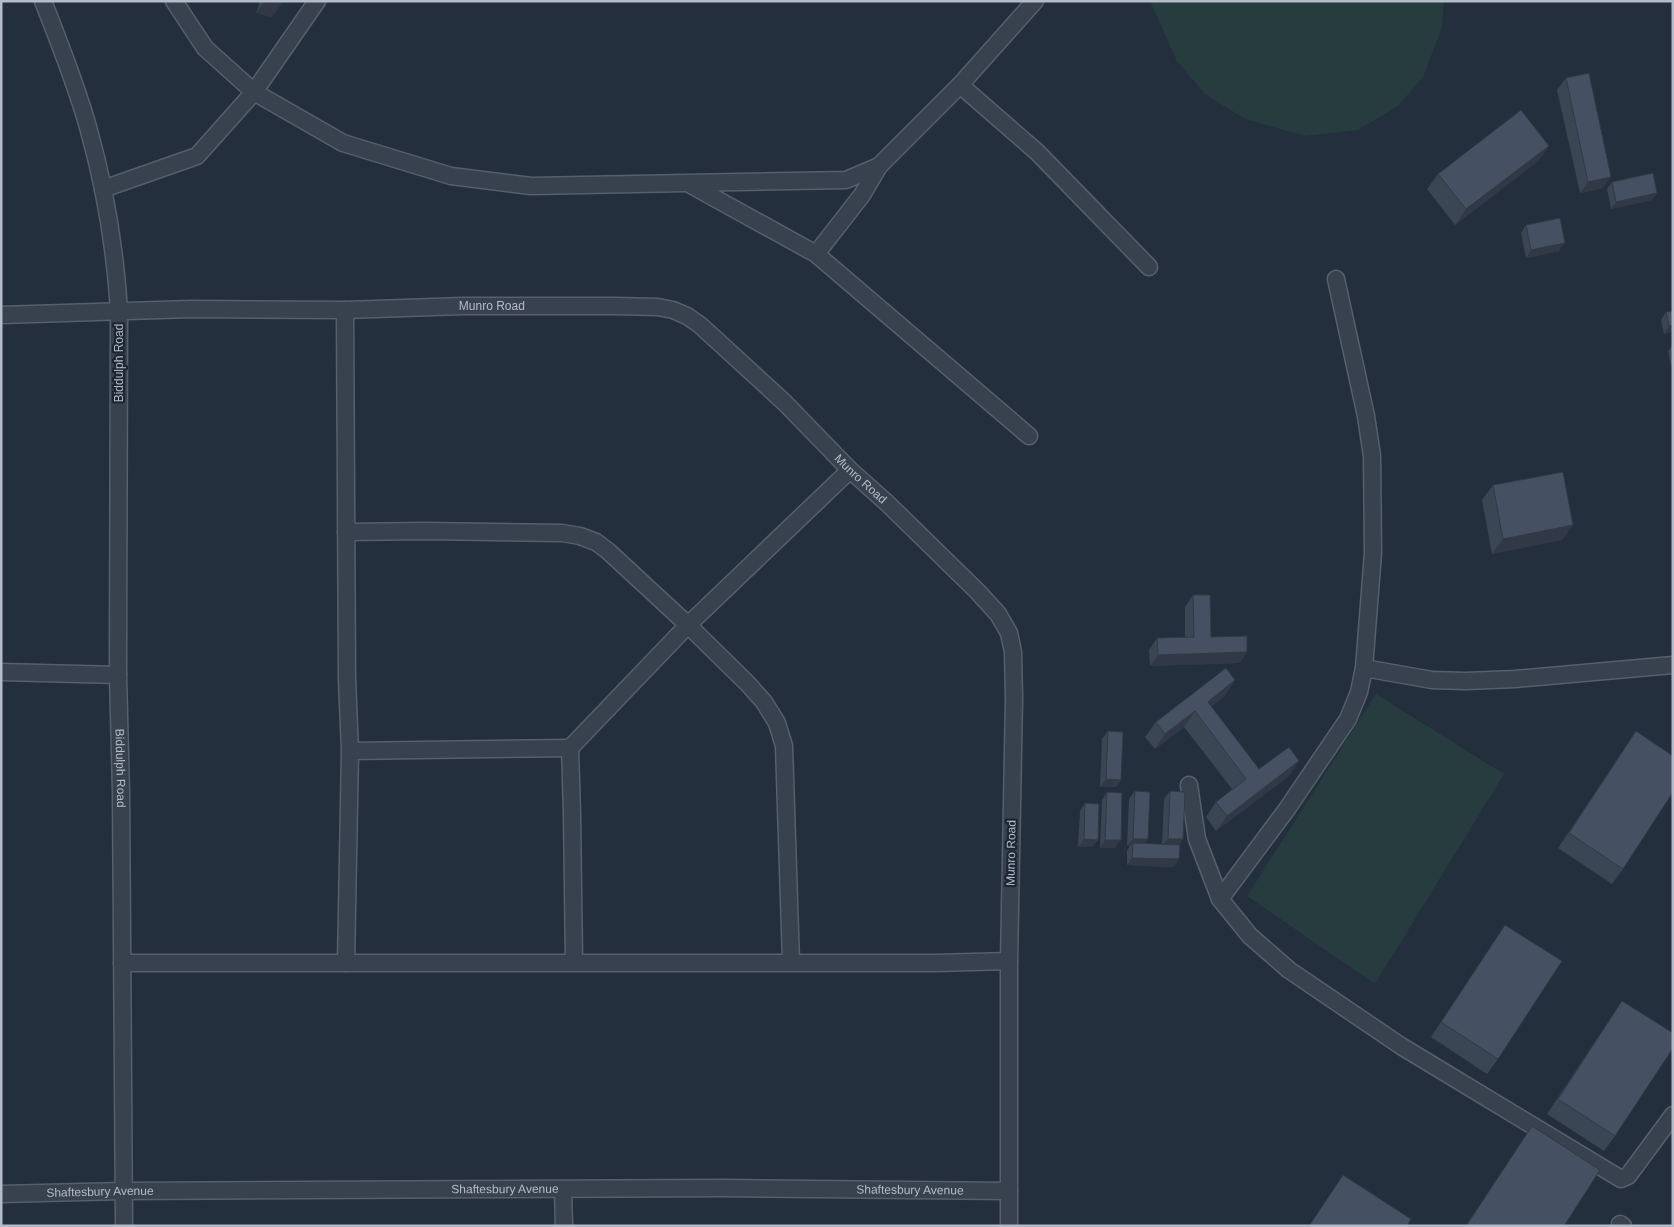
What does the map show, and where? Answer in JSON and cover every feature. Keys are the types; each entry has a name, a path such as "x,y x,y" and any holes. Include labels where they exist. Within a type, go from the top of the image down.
{"street":[{"name":"Biddulph Road","path":"43,1 88,126 103,189 115,260 119,310 118,675 121,810 124,1226"},
{"path":"174,1 205,48 254,92 343,143 451,176 531,186 689,184 846,180 879,166"},
{"path":"103,189 197,156 254,92 317,1"},
{"path":"816,254 862,195 879,166 960,85 1035,1"},
{"path":"960,85 1037,152 1149,267"},
{"path":"689,184 816,254 1029,436"},
{"path":"1220,899 1287,809 1348,719 1357,698 1364,668 1373,553 1372,456 1336,279"},
{"name":"Munro Road","path":"1,315 119,310 250,308 345,310 463,306 615,306 658,307 673,310 687,316 700,325 785,403 850,470 887,503 978,592 998,614 1009,633 1013,652 1014,699 1008,960 1009,1226"},
{"path":"345,310 346,532 350,751 346,963"},
{"path":"350,751 570,748 688,625 850,470"},
{"path":"346,532 529,532 580,536 596,542 608,551 688,625 764,702 777,723 784,746 791,962"},
{"path":"1364,668 1432,680 1466,681 1515,679 1673,665"},
{"path":"1,672 118,675"},
{"path":"570,748 574,962"},
{"path":"1189,785 1198,839 1220,899 1250,936 1289,970 1401,1046 1615,1177 1622,1179 1628,1176 1673,1115"},
{"path":"122,964 936,963 1008,960"},
{"name":"Shaftesbury Avenue","path":"1,1194 123,1191 765,1188 1009,1191"},
{"path":"563,1190 564,1226"}],"green space":[{"path":"1150,1 1444,1 1442,27 1423,77 1398,106 1358,130 1305,136 1245,119 1205,94 1177,61"},
{"path":"1376,694 1504,774 1375,984 1247,896"}],"building":[{"path":"1589,73 1611,177 1588,182 1566,78"},
{"path":"1521,110 1549,146 1466,209 1438,174"},
{"path":"1653,173 1657,193 1616,202 1612,182"},
{"path":"1560,218 1565,243 1531,250 1526,225"},
{"path":"1673,311 1673,325 1669,326 1666,312"},
{"path":"1563,472 1573,525 1503,539 1493,485"},
{"path":"1193,595 1210,595 1211,637 1247,636 1247,652 1158,655 1157,638 1194,637"},
{"path":"1226,668 1235,680 1208,702 1259,769 1289,747 1299,761 1227,816 1216,802 1246,779 1195,711 1165,734 1156,722"},
{"path":"1108,731 1123,732 1121,780 1106,779"},
{"path":"1636,731 1673,756 1673,792 1623,869 1569,833"},
{"path":"1135,791 1150,792 1148,839 1133,839"},
{"path":"1170,791 1185,792 1183,839 1168,839"},
{"path":"1107,792 1122,793 1121,840 1105,840"},
{"path":"1085,803 1099,804 1098,840 1084,839"},
{"path":"1133,843 1180,845 1179,859 1132,858"},
{"path":"1505,925 1562,961 1498,1059 1441,1022"},
{"path":"1622,1001 1673,1033 1673,1048 1615,1136 1558,1099"},
{"path":"1532,1126 1600,1170 1564,1226 1466,1226"},
{"path":"1343,1175 1411,1219 1407,1226 1309,1226"}]}
